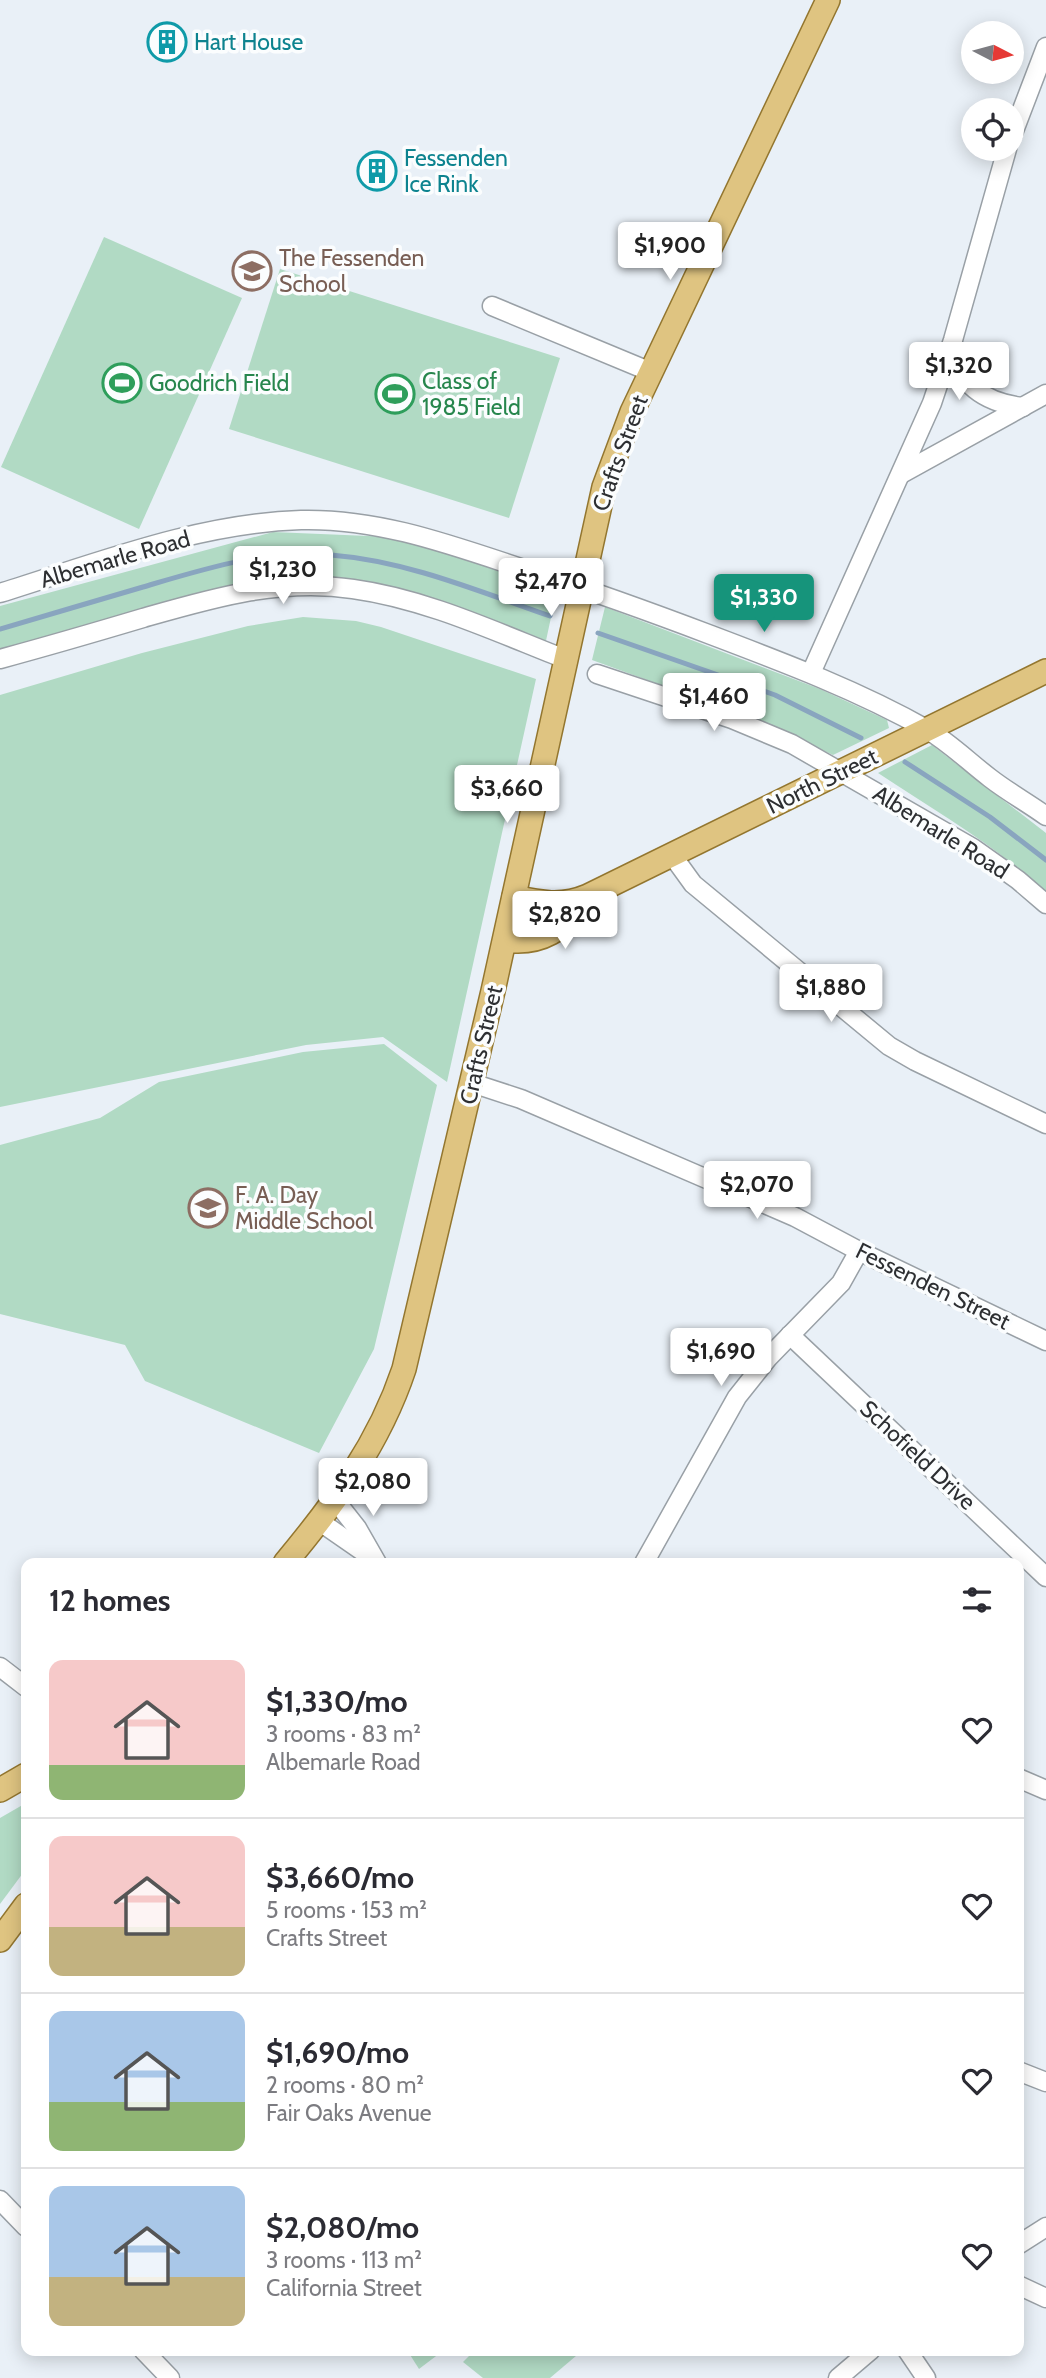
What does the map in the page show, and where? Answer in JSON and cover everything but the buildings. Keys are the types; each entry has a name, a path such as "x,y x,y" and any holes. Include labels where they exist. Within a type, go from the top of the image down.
{"main road":[{"name":"Crafts Street","path":"289,1558 335,1500 379,1431 404,1370 505,940 580,587 606,479 622,434 828,0"},
{"name":"North Street","path":"514,897 563,904 599,891 1046,671"},
{"name":"North Street","path":"505,940 525,942 545,937 571,919 599,891"},
{"path":"0,1790 21,1777"},
{"path":"0,1940 21,1912"}],"street":[{"path":"1024,105 1046,48"},
{"path":"811,673 932,403 953,340 1004,161"},
{"path":"492,306 651,372"},
{"path":"953,340 955,362 971,386 994,401 1023,407"},
{"path":"901,474 1046,394"},
{"name":"Albemarle Road","path":"0,593 202,534 254,524 309,520 359,523 401,530 580,587 811,673 883,706 926,730 952,746 1002,787 1046,816"},
{"path":"0,659 218,597 258,589 311,586 352,589 408,601 565,659"},
{"name":"Albemarle Road","path":"597,674 761,730 841,771 973,848 1046,904"},
{"path":"672,855 693,884 877,1038 915,1061 1046,1124"},
{"name":"Fessenden Street","path":"472,1083 521,1099 773,1207 1046,1341"},
{"path":"647,1558 737,1397 758,1370 841,1283 859,1251"},
{"name":"Schofield Drive","path":"790,1335 1046,1577"},
{"path":"335,1500 357,1528 373,1558"},
{"path":"319,1521 371,1558"},
{"path":"0,1667 21,1682"},
{"path":"1024,1781 1046,1790"},
{"path":"1024,2073 1046,2082"},
{"path":"0,2200 21,2222"},
{"path":"1024,2241 1046,2227"},
{"path":"1024,2288 1046,2298"},
{"path":"149,2356 170,2378"},
{"path":"838,2378 864,2356"},
{"path":"911,2356 926,2378"}],"green space":[{"name":"Goodrich Field","path":"104,237 242,298 139,529 1,467"},
{"name":"Class of 1985 Field","path":"280,269 560,358 509,518 229,429"},
{"path":"273,532 392,537 559,580 544,650 395,597 298,586 0,660 0,606"},
{"path":"605,607 820,689 887,720 889,728 833,755 760,721 592,660"},
{"path":"303,617 356,621 381,627 536,679 447,1082 383,1037 306,1045 0,1107 0,695 142,653 248,626"},
{"path":"932,745 1046,833 1046,893 986,844 878,773"},
{"name":"F. A. Day Middle School","path":"384,1044 437,1085 374,1349 319,1453 145,1381 125,1345 0,1314 0,1145 100,1118 159,1082 303,1052"},
{"path":"21,1806 21,1876 0,1904 0,1818"},
{"path":"411,2356 436,2356 419,2369"},
{"path":"469,2356 576,2356 550,2378 483,2378 463,2362"}],"waterway":[{"path":"0,629 212,567 259,558 307,554 359,558 415,570 550,616"},
{"path":"598,633 775,695 861,738"},
{"path":"905,762 990,817 1046,860"}],"place":[{"name":"Hart House","path":"167,42"},
{"name":"Fessenden Ice Rink","path":"377,171"},
{"name":"The Fessenden School","path":"252,271"},
{"name":"Goodrich Field","path":"122,383"},
{"name":"Class of 1985 Field","path":"395,394"},
{"name":"F. A. Day Middle School","path":"208,1208"}]}
